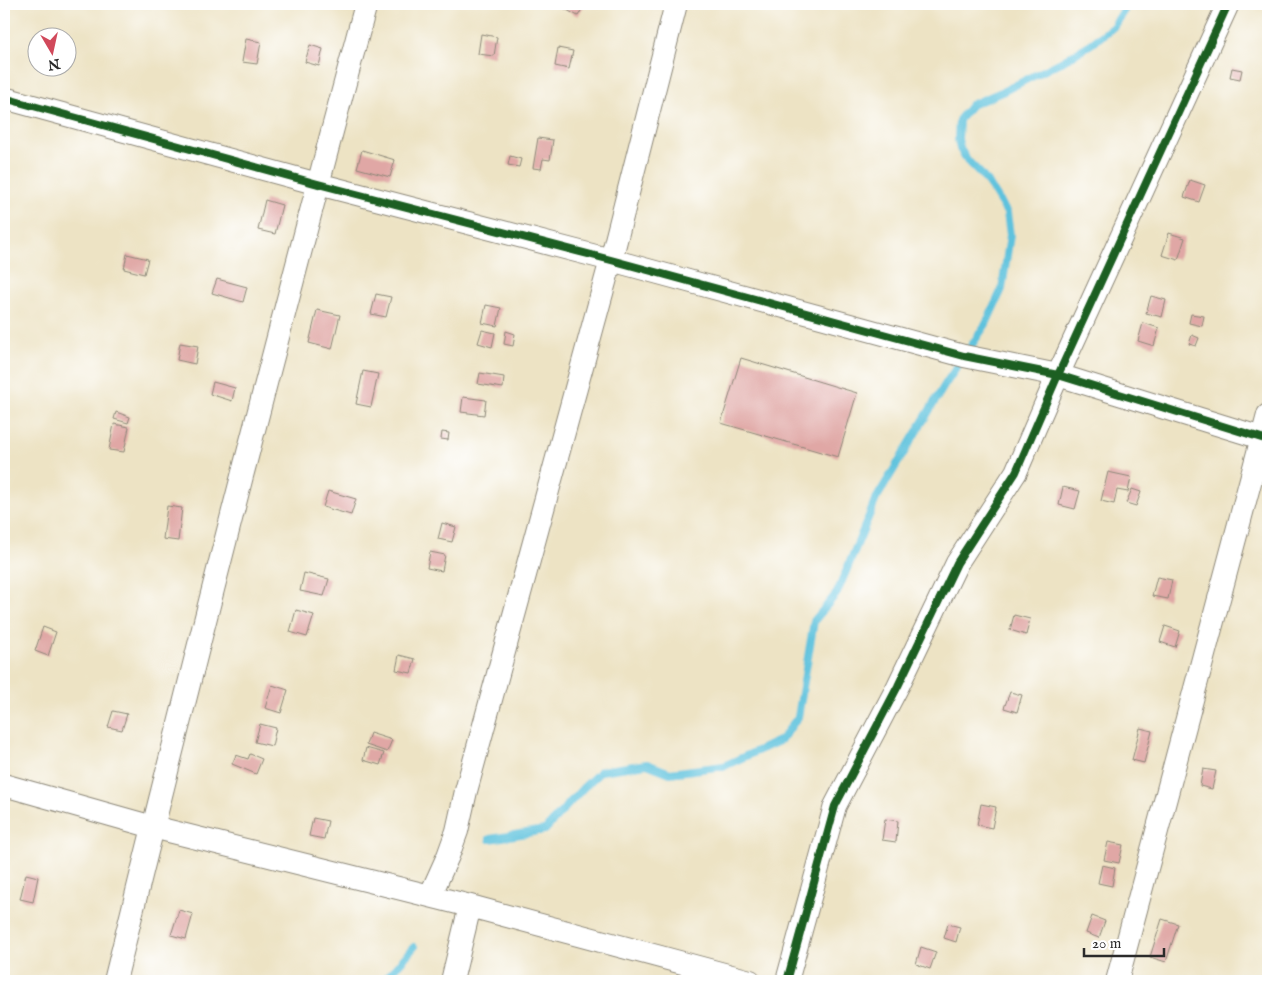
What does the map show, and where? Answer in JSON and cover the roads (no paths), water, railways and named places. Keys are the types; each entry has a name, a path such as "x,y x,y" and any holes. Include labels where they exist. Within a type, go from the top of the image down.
{"street":[{"path":"115,981 152,827 366,4"},
{"path":"430,896 457,831 466,791 611,260 676,4"},
{"path":"787,981 835,806 898,686 957,563 1016,472 1058,375 1228,4"},
{"path":"4,98 318,184 611,260 964,356 1058,375 1265,439"},
{"path":"1117,981 1265,439 1268,415"},
{"path":"4,785 152,827 470,906 750,981"},
{"path":"452,981 470,906"}],"waterway":[{"path":"490,839 545,830 601,771 647,764 670,773 724,766 781,740 798,717 814,621 837,593 876,499 946,383 986,324 1002,289 1010,235 1007,213 981,174 968,161 960,149 958,139 959,120 971,105 1004,91 1063,61 1091,44 1113,27 1128,4"},
{"path":"384,981 414,947"}]}
